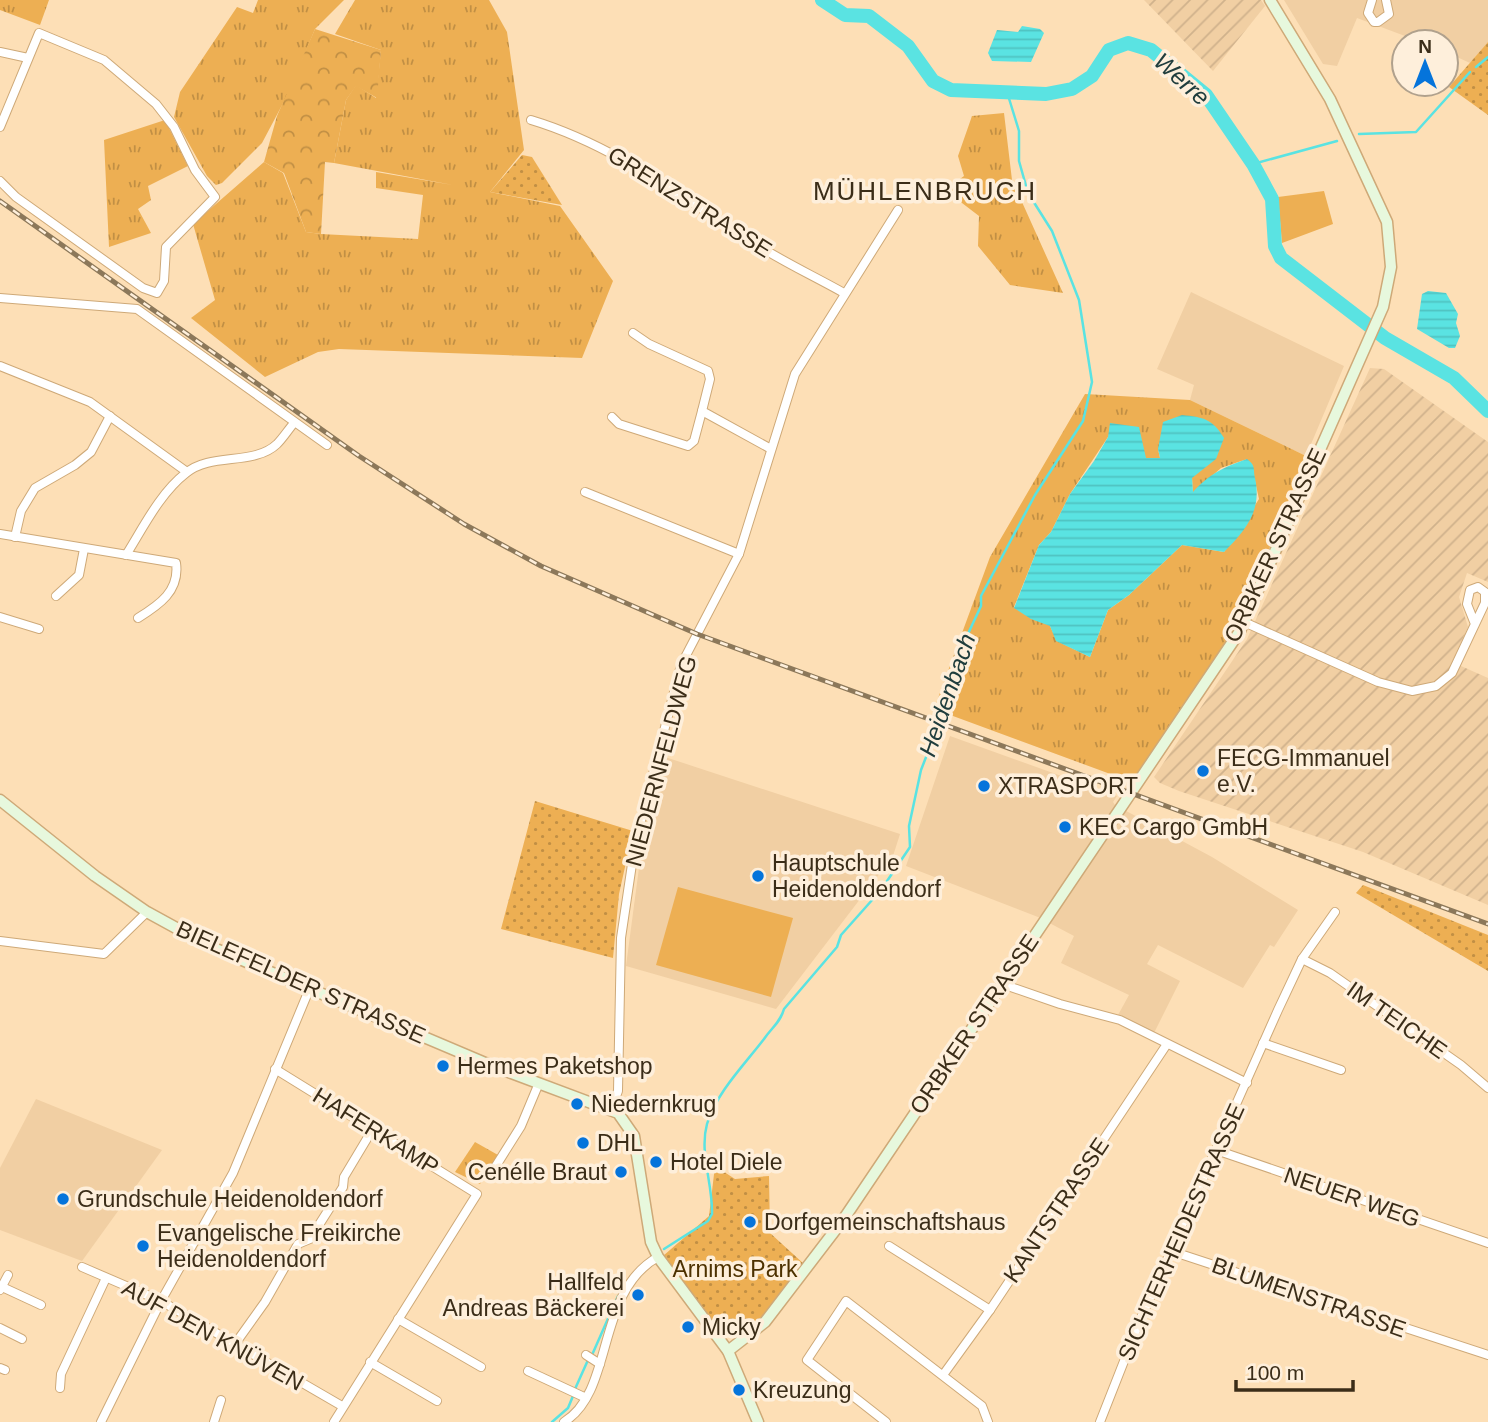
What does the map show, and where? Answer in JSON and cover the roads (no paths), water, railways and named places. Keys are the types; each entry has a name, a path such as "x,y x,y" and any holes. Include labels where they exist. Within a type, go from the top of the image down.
{"street":[{"name":"ORBKER STRASSE","path":"727,1351 765,1322 843,1220 1244,622 1380,316 1391,267 1387,222 1330,99 1269,0"},
{"path":"1372,0 1368,13 1374,22 1389,14 1386,0"},
{"path":"0,127 39,33 104,61 156,104 174,127 195,170 215,197 166,247 164,281 157,293 143,288 16,197 0,181"},
{"path":"0,52 28,58"},
{"name":"GRENZSTRASSE","path":"531,120 605,149 664,183 748,240 844,293"},
{"name":"NIEDERNFELDWEG","path":"611,1109 618,1091 621,938 635,839 681,665 739,554 795,374 898,210"},
{"path":"0,298 137,309 327,445"},
{"path":"612,417 619,424 688,446 694,441 710,379 708,371 649,344 633,333"},
{"path":"0,366 90,402 187,472"},
{"path":"702,411 771,449"},
{"path":"15,537 21,511 35,488 75,466 91,452 110,416"},
{"path":"126,555 153,511 187,472 220,459 261,453 276,445 294,423"},
{"path":"585,492 739,554"},
{"path":"0,534 176,563 177,571 171,593 138,618"},
{"path":"56,596 79,575 84,549"},
{"path":"0,617 39,629"},
{"path":"1244,622 1378,682 1412,691 1436,686 1452,673 1475,624"},
{"name":"BIELEFELDER STRASSE","path":"0,800 86,869 147,912 221,951 309,990 539,1083 611,1109 622,1116 634,1136 650,1242 658,1257 727,1351 758,1422"},
{"path":"0,941 104,954 147,912"},
{"name":"SICHTERHEIDESTRASSE","path":"1100,1422 1171,1251 1263,1043 1302,959 1335,912"},
{"name":"IM TEICHE","path":"1302,959 1330,972 1461,1065 1488,1088"},
{"path":"1002,984 1060,1004 1120,1020 1247,1083"},
{"path":"101,1422 161,1301 233,1173 309,990"},
{"path":"1263,1043 1341,1070"},
{"name":"KANTSTRASSE","path":"943,1375 990,1310 1167,1044"},
{"name":"HAFERKAMP","path":"275,1069 477,1194 398,1319"},
{"path":"494,1169 521,1126 539,1083"},
{"path":"235,1344 265,1302 299,1244 310,1239 343,1187 344,1177 374,1128"},
{"name":"NEUER WEG","path":"1216,1150 1488,1242"},
{"path":"889,1246 990,1310"},
{"name":"BLUMENSTRASSE","path":"1171,1251 1488,1355"},
{"path":"579,1422 578,1394 600,1364 609,1314 637,1273 658,1257"},
{"name":"AUF DEN KNÜVEN","path":"82,1266 161,1301 342,1406"},
{"path":"8,1275 1,1287 41,1304"},
{"path":"60,1388 61,1374 107,1278"},
{"path":"886,1422 807,1360 846,1301 982,1405 988,1422"},
{"path":"334,1422 398,1319 481,1367"},
{"path":"0,1328 22,1339"},
{"path":"588,1357 600,1364"},
{"path":"370,1362 438,1401"},
{"path":"528,1371 578,1394"},
{"path":"214,1422 221,1400"},
{"path":"564,1422 577,1412"}],"water":[{"path":"1022,26 1040,29 1044,33 1031,62 992,61 988,53 997,30 1018,32"},
{"path":"1428,291 1446,293 1458,314 1456,323 1460,336 1455,348 1449,348 1417,329 1422,294"},
{"path":"1182,415 1207,420 1224,438 1216,459 1192,478 1193,492 1217,472 1247,459 1254,469 1257,489 1251,518 1224,552 1182,545 1129,595 1108,610 1090,657 1056,641 1050,626 1031,619 1014,608 1039,545 1051,532 1070,494 1108,437 1110,423 1139,427 1146,458 1160,458 1158,449 1163,422"}],"waterway":[{"name":"Werre","path":"822,0 845,15 869,16 908,46 933,81 951,90 1046,94 1072,89 1092,76 1109,50 1128,43 1151,50 1206,95 1253,164 1272,199 1275,246 1281,258 1385,338 1454,378 1488,411"},
{"path":"1476,67 1488,57"},
{"path":"1359,134 1416,132 1470,72"},
{"name":"Heidenbach","path":"664,1249 708,1221 712,1214 705,1135 717,1101 778,1021 784,1009 837,947 841,935 881,890 910,847 909,826 921,770 948,701 949,687 961,666 966,638 981,606 981,596 1035,495 1083,421 1092,382 1079,300 1052,231 1028,193 1019,161 1019,131 1007,92"},
{"path":"1253,164 1337,141"},
{"name":"Heidenbach","path":"592,1355 618,1296"},
{"name":"Heidenbach","path":"575,1389 588,1360"},
{"name":"Heidenbach","path":"552,1422 568,1408 573,1396"}],"railway":[{"path":"0,201 359,456 464,524 541,566 697,634 1488,924"}],"place":[{"name":"FECG-Immanuel e.V.","path":"1203,771"},
{"name":"XTRASPORT","path":"984,786"},
{"name":"KEC Cargo GmbH","path":"1065,827"},
{"name":"Hauptschule Heidenoldendorf","path":"758,876"},
{"name":"Hermes Paketshop","path":"443,1066"},
{"name":"Niedernkrug","path":"577,1104"},
{"name":"DHL","path":"583,1143"},
{"name":"Hotel Diele","path":"656,1162"},
{"name":"Cenélle Braut","path":"621,1172"},
{"name":"Grundschule Heidenoldendorf","path":"63,1199"},
{"name":"Dorfgemeinschaftshaus","path":"750,1222"},
{"name":"Evangelische Freikirche Heidenoldendorf","path":"143,1246"},
{"name":"Hallfeld Andreas Bäckerei","path":"638,1295"},
{"name":"Micky","path":"688,1327"},
{"name":"Kreuzung","path":"739,1390"}],"district":[{"name":"MÜHLENBRUCH","path":"925,191"}],"park label":[{"name":"Arnims Park","path":"735,1269"}]}
